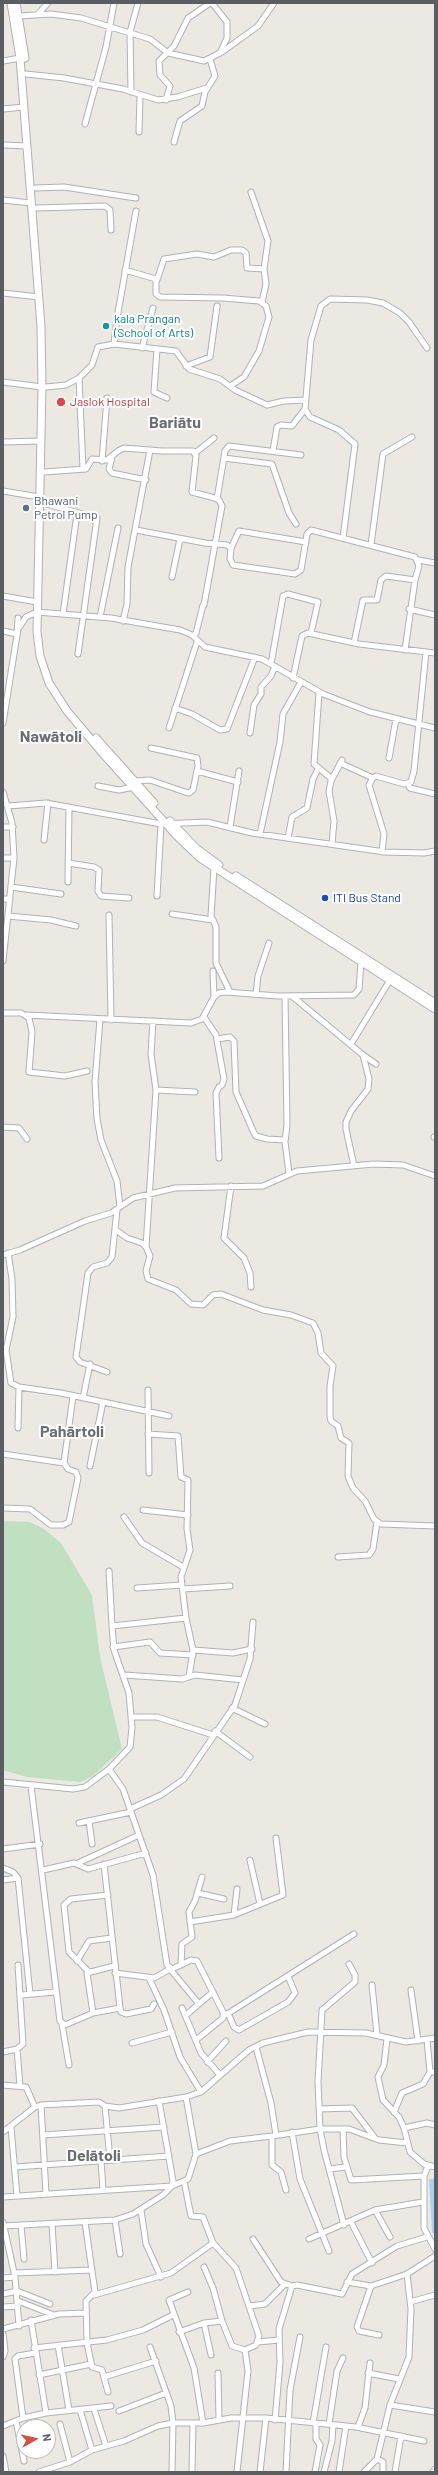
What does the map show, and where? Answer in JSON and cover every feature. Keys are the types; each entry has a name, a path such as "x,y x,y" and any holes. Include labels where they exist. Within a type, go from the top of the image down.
{"street":[{"path":"11,3 20,58 27,146 44,305 44,472 41,500 37,602 39,612"},
{"path":"16,3 26,74 35,188 34,206 44,387 41,441 39,612 40,656 49,683 67,711 134,784 189,849 214,868 274,903"},
{"path":"38,14 48,3"},
{"path":"85,124 114,3"},
{"path":"131,92 130,32 138,3"},
{"path":"166,100 170,86 160,75 158,65 162,58 168,53 188,18 211,3 227,22 228,29 225,46 220,53"},
{"path":"19,16 64,14 150,39 168,53 197,61 210,60 258,26 274,3"},
{"path":"3,61 20,58"},
{"path":"174,142 180,121 202,106 207,88 215,76 210,60"},
{"path":"26,74 64,78 131,92 140,96 166,100 207,88"},
{"path":"139,132 140,96"},
{"path":"3,109 24,107"},
{"path":"3,145 27,146"},
{"path":"35,188 64,187 136,198"},
{"path":"251,192 267,233 268,250 264,268 266,284 262,302"},
{"path":"3,200 34,206 106,206 110,210 112,230"},
{"path":"114,344 125,270 136,211"},
{"path":"230,386 244,377 262,346 269,317 268,309 262,302 223,298 160,297 156,294 157,280 164,259 197,254 214,257 231,250 242,250 246,253 248,268 264,268"},
{"path":"125,270 157,280"},
{"path":"3,293 40,298"},
{"path":"343,538 355,444 339,430 310,417 305,409 311,340 321,306 326,300 367,300 392,308 410,322 427,348"},
{"path":"186,366 210,357 217,306"},
{"path":"142,348 153,308"},
{"path":"3,382 44,387 66,384 79,378 92,365 98,347 114,344 176,352 186,366 216,378 267,405 284,401 305,400"},
{"path":"157,349 154,392 167,398"},
{"path":"79,378 83,469"},
{"path":"102,461 107,398"},
{"path":"273,451 277,427 281,425 292,426 305,409"},
{"path":"193,636 199,623 222,506 217,500 192,492 195,453 214,438"},
{"path":"370,545 384,454 412,438"},
{"path":"3,442 41,441"},
{"path":"217,500 226,448 232,446 301,455"},
{"path":"44,472 83,469 88,467 92,459 102,461 107,460 124,448 188,450 195,453"},
{"path":"124,620 127,604 128,567 146,480 150,450"},
{"path":"112,456 109,469 112,473 146,480"},
{"path":"224,458 272,464 289,513 296,524"},
{"path":"3,491 41,500 97,518 78,654"},
{"path":"63,614 76,521"},
{"path":"100,617 118,528"},
{"path":"136,530 180,539 227,545 231,548"},
{"path":"306,542 239,531 231,548 230,559 233,564 297,574 302,566 306,542 307,534 311,530 415,557 418,560 435,563"},
{"path":"172,578 180,539"},
{"path":"405,650 409,609 415,580 420,566 418,560"},
{"path":"354,643 361,602 365,599 377,600 383,578 415,580"},
{"path":"250,733 254,705 261,694 261,687 271,676 283,596 288,594 318,602 311,634"},
{"path":"3,596 37,602"},
{"path":"409,609 435,615"},
{"path":"17,634 22,621 39,612 124,620 180,630 193,636 197,642 205,647 255,657 273,665 319,693 370,712 435,728"},
{"path":"3,723 9,693 18,618"},
{"path":"3,631 17,634"},
{"path":"293,678 302,636 311,634 354,643 435,653"},
{"path":"169,728 197,642"},
{"path":"408,784 411,782 414,771 426,652"},
{"path":"175,708 192,714 220,730 227,729 255,657"},
{"path":"260,834 280,742 283,714 301,682"},
{"path":"3,691 9,693"},
{"path":"319,693 314,761 318,769 332,779"},
{"path":"389,758 396,719"},
{"path":"98,786 119,790 150,780 189,793 193,790 198,761 195,756 151,748"},
{"path":"332,844 334,821 329,791 332,779 341,761 373,778 382,777 408,784 410,788 435,794"},
{"path":"288,838 292,818 307,808 313,779 318,769"},
{"path":"197,771 238,782"},
{"path":"230,827 240,771"},
{"path":"373,778 370,789 384,834 382,852"},
{"path":"3,792 8,806 12,827 14,858 3,961"},
{"path":"8,806 48,804 166,823 207,822 260,834 382,852 424,853 435,851"},
{"path":"44,840 48,804"},
{"path":"68,882 69,807"},
{"path":"157,896 166,823"},
{"path":"166,823 209,858 361,962 435,1010"},
{"path":"3,827 12,827"},
{"path":"3,858 14,858"},
{"path":"68,863 94,867 98,870 98,891 101,896 129,898"},
{"path":"214,868 211,916 216,927 216,964 230,992"},
{"path":"11,887 61,894"},
{"path":"3,899 10,898"},
{"path":"286,911 435,1003"},
{"path":"172,914 213,920"},
{"path":"109,915 111,1020"},
{"path":"8,916 55,921 76,926"},
{"path":"256,994 258,976 268,943"},
{"path":"3,1013 111,1020 191,1023 204,1017 214,997 218,993 230,992 284,996 354,995 359,989 361,962"},
{"path":"212,971 214,997"},
{"path":"351,1044 390,980"},
{"path":"284,996 287,1125 285,1140 289,1173"},
{"path":"292,996 376,1064"},
{"path":"26,1015 32,1025 29,1072 65,1076 87,1071"},
{"path":"204,1017 214,1030 217,1038 224,1079 222,1085 216,1093 219,1158"},
{"path":"100,1019 95,1082 97,1119 101,1140 117,1181 118,1209 112,1257 107,1263 89,1269 86,1279 76,1357 80,1362 90,1364 107,1372"},
{"path":"146,1247 156,1090 151,1054 154,1021"},
{"path":"217,1038 230,1037 234,1041 236,1092 256,1136 267,1139 285,1140"},
{"path":"354,1166 346,1130 346,1122 351,1111 368,1089 368,1079 363,1055"},
{"path":"156,1090 195,1092"},
{"path":"3,1126 19,1128 27,1139"},
{"path":"169,1416 73,1396 18,1387 11,1383 6,1350 13,1317 12,1279 6,1254 118,1209 126,1201 150,1193 192,1186 263,1186 289,1173 354,1166 394,1164 435,1176"},
{"path":"231,1186 224,1238 246,1262 252,1287"},
{"path":"116,1230 127,1238 142,1243 146,1247 150,1256 146,1271 148,1279 176,1290 191,1304 203,1305 213,1295 221,1294 263,1310 291,1315 313,1323 318,1332 321,1353 333,1366 330,1386 330,1417 331,1421 338,1426 341,1438 348,1443 350,1482 377,1522 373,1549 369,1555 338,1557"},
{"path":"83,1398 90,1364"},
{"path":"18,1387 18,1428"},
{"path":"148,1390 149,1473"},
{"path":"3,1508 30,1509 40,1514 47,1524 67,1524 71,1519 78,1478 76,1472 68,1469 64,1463 73,1396"},
{"path":"90,1466 103,1402"},
{"path":"148,1434 178,1436 181,1477 188,1480 190,1550 183,1567 182,1587 186,1618 193,1652 189,1677"},
{"path":"3,1454 64,1463"},
{"path":"143,1510 188,1515"},
{"path":"124,1517 142,1543 183,1567"},
{"path":"377,1522 396,1525 435,1526"},
{"path":"3,1782 31,1786 79,1788 109,1769 130,1747 132,1717 124,1675 113,1647 109,1571"},
{"path":"137,1588 230,1586"},
{"path":"112,1626 186,1618"},
{"path":"79,1823 131,1810 161,1795 184,1779 232,1708 243,1680 252,1649 252,1622"},
{"path":"113,1647 150,1642 160,1653 233,1653 252,1649"},
{"path":"124,1675 182,1679 189,1677 243,1680"},
{"path":"232,1708 265,1724"},
{"path":"132,1717 157,1717 214,1733 250,1757"},
{"path":"109,1769 117,1778 131,1810 153,1875 167,1965 199,2004"},
{"path":"31,1786 40,1844 56,1992 69,2065"},
{"path":"89,1821 92,1844"},
{"path":"43,1870 78,1863 139,1834"},
{"path":"190,1922 234,1915 283,1894 276,1838"},
{"path":"3,1849 40,1844"},
{"path":"78,1863 85,1869 146,1853"},
{"path":"250,1860 260,1904"},
{"path":"104,1864 114,1966 121,2012 126,2014 150,2009 154,2004"},
{"path":"3,1868 13,1872 18,1878 30,1994"},
{"path":"181,1965 182,1944 192,1937 189,1912 198,1893 202,1877"},
{"path":"3,1880 18,1878"},
{"path":"234,1915 237,1889"},
{"path":"198,1893 224,1899"},
{"path":"89,1972 69,1952 64,1905 71,1899 108,1895"},
{"path":"196,2040 226,2015 354,1934"},
{"path":"77,1961 89,1941 112,1938"},
{"path":"115,1973 149,1978 160,1976 170,1969 191,1960 197,1961 226,2015 234,2027 239,2030 288,2002 295,1993 288,1976"},
{"path":"344,2225 320,2129 318,2082 322,2031 321,2015 325,2006 355,1982 355,1975 349,1964"},
{"path":"3,2052 17,2050 23,2044 18,1965"},
{"path":"89,1972 114,1966"},
{"path":"89,1972 87,1976 93,2012"},
{"path":"149,1978 172,2032 180,2057 201,2092"},
{"path":"372,1985 377,2035"},
{"path":"411,1990 418,2041"},
{"path":"21,1995 56,1992"},
{"path":"186,2015 213,1992"},
{"path":"62,2024 70,2024 93,2012 120,2008"},
{"path":"182,2008 207,2062 220,2075"},
{"path":"3,2132 34,2107 41,2105 99,2102 106,2106 119,2108 186,2097 201,2092 236,2060 256,2047 308,2032 322,2031 366,2033 406,2042 435,2038"},
{"path":"132,2043 172,2032"},
{"path":"388,2039 384,2065 378,2082 384,2103 394,2112 404,2128 407,2143 414,2156 428,2166 435,2167"},
{"path":"394,2112 402,2093 423,2084 433,2072 427,2040"},
{"path":"207,2062 226,2041"},
{"path":"256,2047 271,2103 274,2136 272,2164 281,2172 286,2190"},
{"path":"17,2050 20,2086"},
{"path":"3,2085 20,2086 29,2090 34,2107"},
{"path":"3,2197 103,2189 172,2186 184,2181 191,2177 196,2154 186,2097"},
{"path":"19,2326 17,2291 3,2225 115,2220 141,2210 163,2195 172,2186 170,2156 159,2101"},
{"path":"41,2105 46,2194"},
{"path":"106,2106 110,2160"},
{"path":"319,2109 352,2108 375,2139"},
{"path":"404,2128 427,2123 435,2125"},
{"path":"11,2127 17,2196"},
{"path":"43,2135 164,2127"},
{"path":"196,2154 230,2140 274,2136 292,2132 320,2129 354,2130 375,2139 407,2143"},
{"path":"342,2129 346,2167 349,2178 353,2181 424,2176"},
{"path":"292,2132 300,2179 328,2251"},
{"path":"15,2167 170,2156"},
{"path":"101,2161 103,2189"},
{"path":"428,2166 424,2176 424,2228 427,2237 435,2249"},
{"path":"329,2169 346,2167"},
{"path":"184,2181 189,2213 192,2217 203,2217 214,2243 233,2262 250,2306 259,2336 258,2342"},
{"path":"308,2239 351,2222 375,2210 423,2202"},
{"path":"141,2210 146,2244 161,2277"},
{"path":"375,2210 390,2237"},
{"path":"115,2220 120,2254"},
{"path":"85,2222 94,2295"},
{"path":"351,2222 372,2263"},
{"path":"52,2224 55,2272"},
{"path":"21,2225 24,2259"},
{"path":"253,2239 284,2285 300,2285 340,2294 344,2292 347,2282 352,2274 372,2263 397,2246 427,2237"},
{"path":"108,2392 102,2370 92,2367 91,2364 87,2342 86,2301 94,2295 171,2273 214,2243"},
{"path":"347,2282 371,2286 406,2274 435,2256"},
{"path":"204,2268 213,2288 222,2321 232,2346 245,2350 258,2342 279,2340"},
{"path":"3,2278 14,2275 92,2270"},
{"path":"364,2472 378,2459 390,2405 399,2379 409,2357 410,2302 406,2274"},
{"path":"250,2306 265,2304 284,2285"},
{"path":"275,2420 280,2363 279,2340 281,2319 292,2286"},
{"path":"371,2286 357,2327 360,2331 379,2335"},
{"path":"3,2294 17,2291 50,2304"},
{"path":"188,2292 169,2300 179,2332 194,2368 203,2423"},
{"path":"410,2302 435,2295"},
{"path":"3,2307 18,2304 55,2315"},
{"path":"3,2329 19,2326 31,2320 55,2315 86,2313"},
{"path":"23,2418 15,2359 18,2356 58,2345 107,2340 143,2330 173,2315"},
{"path":"31,2320 46,2413"},
{"path":"179,2332 204,2324 222,2321"},
{"path":"204,2324 211,2355"},
{"path":"3,2334 5,2351 3,2357"},
{"path":"286,2472 290,2421 290,2390 300,2337"},
{"path":"58,2345 61,2370 69,2410"},
{"path":"150,2347 166,2393 173,2423 172,2472"},
{"path":"315,2472 320,2445 316,2438 315,2423 326,2347"},
{"path":"237,2472 248,2371 245,2350"},
{"path":"324,2472 332,2441 331,2425 336,2376 343,2358"},
{"path":"104,2377 156,2361"},
{"path":"358,2427 365,2408 370,2363"},
{"path":"39,2375 91,2364"},
{"path":"368,2372 399,2379"},
{"path":"218,2373 218,2420"},
{"path":"119,2411 166,2393"},
{"path":"390,2405 435,2412"},
{"path":"20,2419 46,2413 111,2406"},
{"path":"94,2409 106,2446"},
{"path":"80,2410 92,2450"},
{"path":"39,2472 70,2462 92,2450 158,2426 173,2423 203,2423 243,2418 266,2418 358,2427 424,2441"},
{"path":"260,2472 266,2418"},
{"path":"3,2426 16,2420"},
{"path":"192,2472 193,2423"},
{"path":"60,2424 70,2462"},
{"path":"339,2472 346,2426"},
{"path":"395,2472 401,2436"},
{"path":"3,2456 6,2472"},
{"path":"378,2459 383,2462 383,2472"}],"green space":[{"path":"3,1521 30,1522 44,1529 61,1543 92,1595 100,1657 122,1749 93,1776 80,1782 27,1777 3,1770"}],"water":[{"path":"429,2179 435,2179 435,2233 432,2233"}],"place":[{"name":"kala Prangan (School of Arts)","path":"106,326"},
{"name":"Jaslok Hospital","path":"61,402"},
{"name":"Bhawani Petrol Pump","path":"26,508"},
{"name":"ITI Bus Stand","path":"325,898"}],"district":[{"name":"Bariātu","path":"175,423"},
{"name":"Nawātoli","path":"51,737"},
{"name":"Pahārtoli","path":"72,1432"},
{"name":"Delātoli","path":"94,2156"}]}
